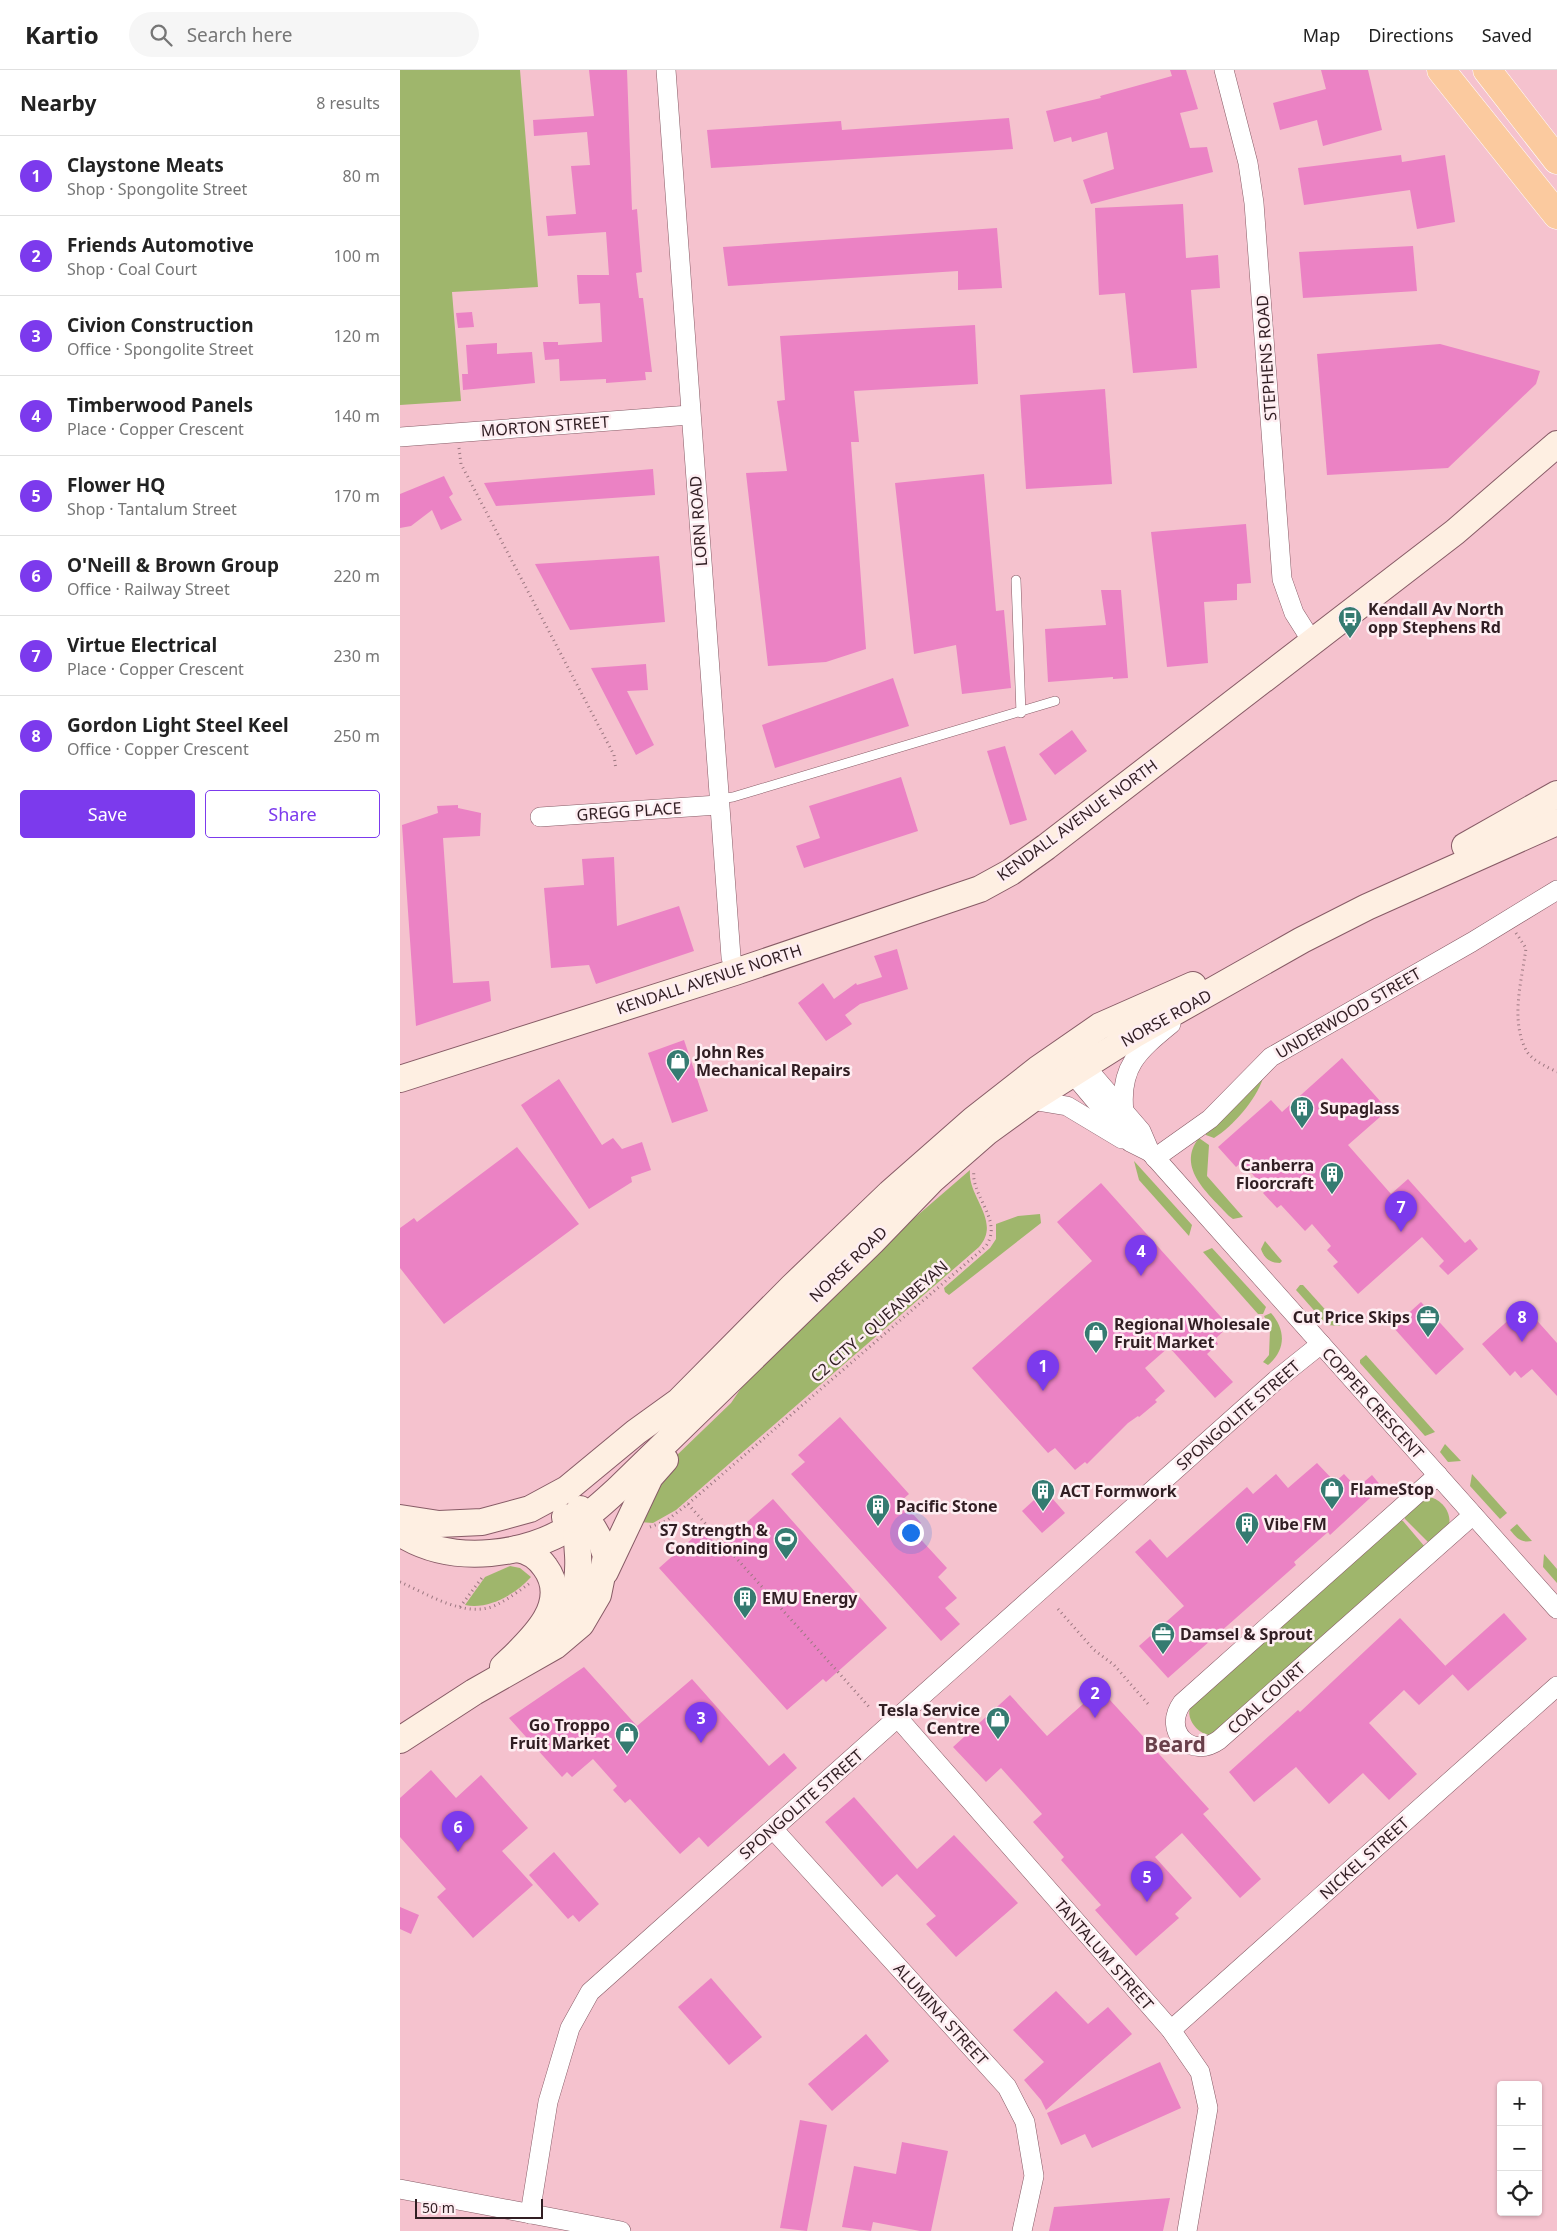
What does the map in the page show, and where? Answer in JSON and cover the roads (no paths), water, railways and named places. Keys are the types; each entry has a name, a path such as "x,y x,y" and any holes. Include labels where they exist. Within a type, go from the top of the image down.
{"highway":[{"path":"1441,70 1557,215"},
{"path":"1487,70 1557,160"}],"main road":[{"name":"KENDALL AVENUE NORTH","path":"400,1079 941,904 980,889 1011,872 1313,643 1455,532 1557,444"},
{"name":"NORSE ROAD","path":"1367,907 1426,868 1557,794"},
{"name":"NORSE ROAD","path":"405,1524 482,1522 538,1506 567,1489 636,1432 679,1401 792,1287 929,1157 980,1114 1071,1060 1204,996 1302,940 1367,907 1557,822"},
{"name":"NORSE ROAD","path":"405,1524 429,1547 447,1551 483,1553 517,1549 544,1540 578,1522 618,1489 747,1361 872,1242 932,1180 988,1132 1031,1100 1071,1060 1100,1026 1302,940"},
{"path":"400,1740 474,1692 568,1637 590,1610 603,1575 650,1477 726,1400 747,1361"},
{"path":"474,1692 505,1665 544,1638 568,1611 577,1584 578,1522 585,1496 593,1484 679,1401"},
{"path":"405,1524 483,1534 507,1530 556,1516 593,1528 606,1556 603,1575"},
{"path":"505,1665 545,1621 555,1598 552,1579 545,1567 535,1556 517,1549"}],"street":[{"name":"LORN ROAD","path":"666,70 719,802 731,957 735,972"},
{"name":"STEPHENS ROAD","path":"1224,70 1248,163 1254,203 1282,579 1294,613 1313,643"},
{"name":"MORTON STREET","path":"400,437 690,415"},
{"name":"GREGG PLACE","path":"540,817 719,802"},
{"name":"UNDERWOOD STREET","path":"1153,1155 1210,1119 1267,1061 1557,890"},
{"path":"1124,1112 1124,1081 1138,1054 1204,996"},
{"name":"COPPER CRESCENT","path":"1071,1060 1141,1131 1153,1155 1557,1609"},
{"name":"COPPER CRESCENT","path":"1071,1060 1130,1142 1153,1155"},
{"path":"1031,1100 1067,1106 1106,1132 1130,1142"},
{"name":"SPONGOLITE STREET","path":"530,2214 548,2102 570,2028 590,1992 1269,1387 1321,1344"},
{"name":"COAL COURT","path":"1438,1475 1186,1699 1179,1708 1175,1720 1176,1730 1182,1738 1193,1747 1210,1745 1219,1740 1473,1515"},
{"name":"NICKEL STREET","path":"1171,2030 1557,1686"},
{"name":"TANTALUM STREET","path":"898,1718 1171,2030 1200,2072 1208,2108 1187,2231"},
{"name":"ALUMINA STREET","path":"773,1829 1007,2087 1025,2122 1034,2176 1022,2231"},
{"path":"400,2189 621,2231"}],"lane":[{"path":"1016,580 1021,713"},
{"path":"719,802 1021,713 1055,701"}],"place":[{"name":"Kendall Av North opp Stephens Rd","path":"1350,639"},
{"name":"John Res Mechanical Repairs","path":"678,1082"},
{"name":"Supaglass","path":"1302,1129"},
{"name":"Canberra Floorcraft","path":"1332,1195"},
{"name":"Virtue Electrical","path":"1401,1232"},
{"name":"Timberwood Panels","path":"1141,1276"},
{"name":"Cut Price Skips","path":"1428,1338"},
{"name":"Gordon Light Steel Keel","path":"1522,1342"},
{"name":"Regional Wholesale Fruit Market","path":"1096,1354"},
{"name":"Claystone Meats","path":"1043,1391"},
{"name":"FlameStop","path":"1332,1510"},
{"name":"ACT Formwork","path":"1043,1512"},
{"name":"Pacific Stone","path":"878,1527"},
{"name":"Vibe FM","path":"1247,1545"},
{"name":"S7 Strength & Conditioning","path":"786,1560"},
{"name":"EMU Energy","path":"745,1619"},
{"name":"Damsel & Sprout","path":"1163,1655"},
{"name":"Friends Automotive","path":"1095,1718"},
{"name":"Tesla Service Centre","path":"998,1740"},
{"name":"Civion Construction","path":"701,1743"},
{"name":"Go Troppo Fruit Market","path":"627,1755"},
{"name":"O'Neill & Brown Group","path":"458,1852"},
{"name":"Flower HQ","path":"1147,1902"}],"district":[{"name":"Beard","path":"1175,1744"}]}
